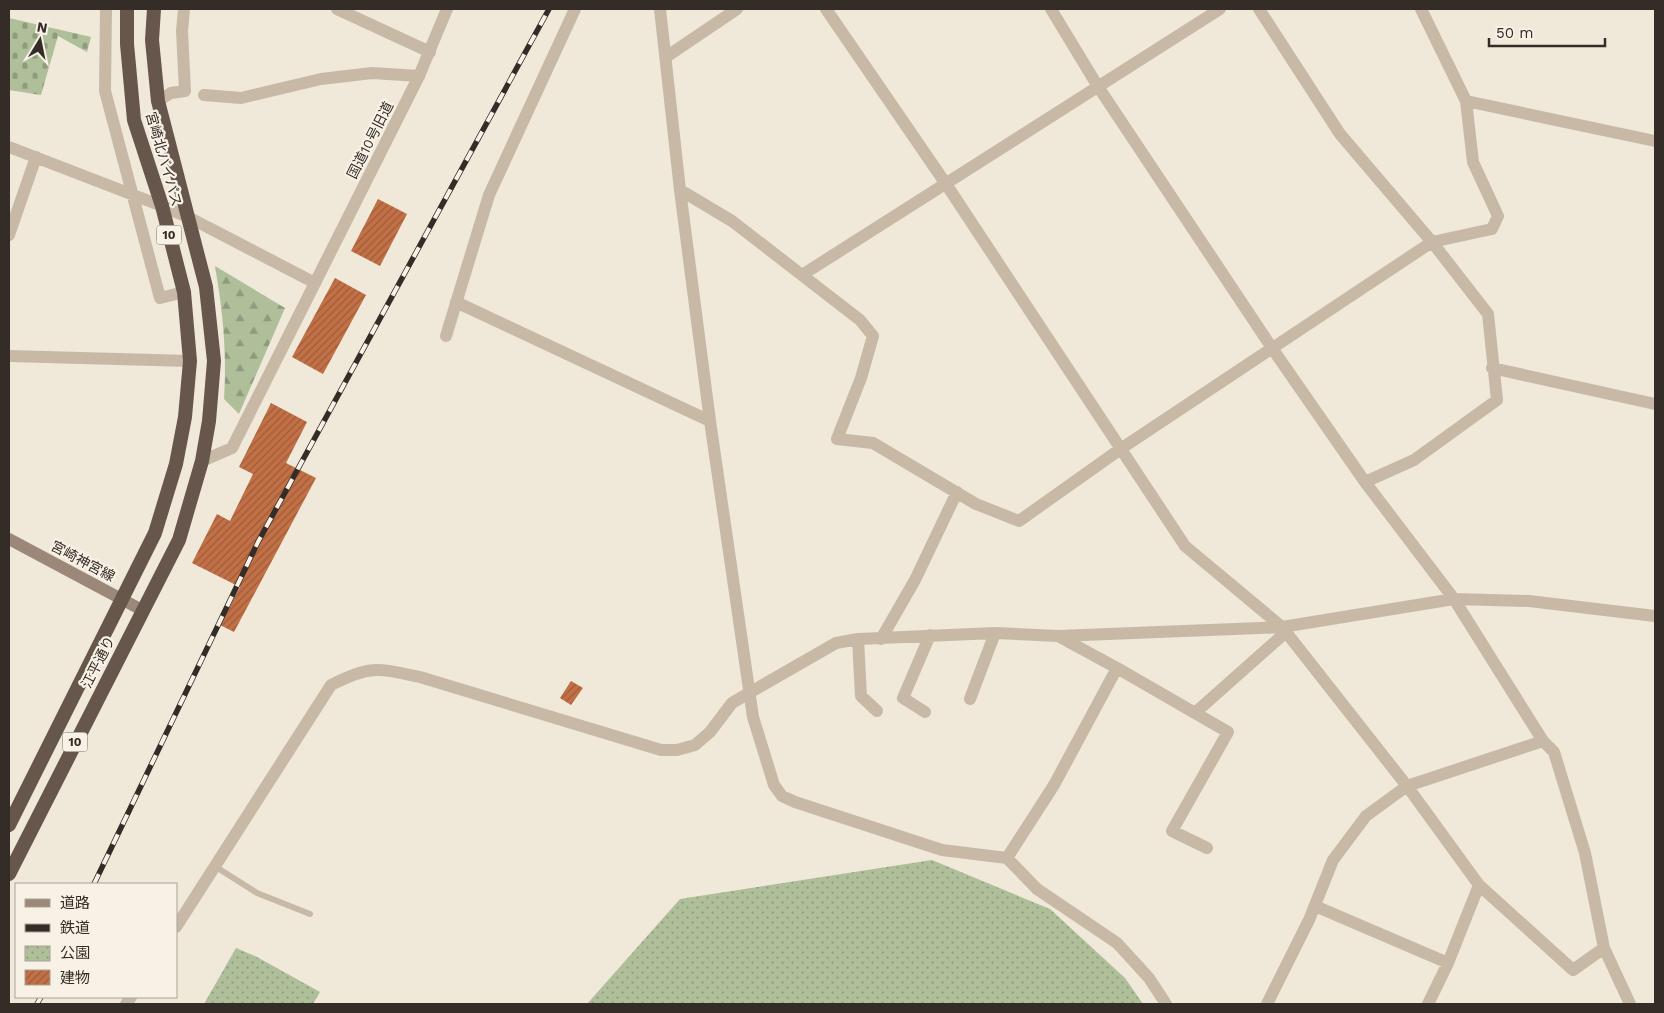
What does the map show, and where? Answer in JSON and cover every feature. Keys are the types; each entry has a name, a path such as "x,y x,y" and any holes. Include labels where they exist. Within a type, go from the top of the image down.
{"highway":[{"name":"宮崎北バイパス","path":"127,9 126,44 134,120 162,206 184,292 190,361 185,417 176,464"},
{"name":"宮崎北バイパス","path":"154,9 152,40 158,101 190,218 206,287 214,361 209,421 202,461"},
{"name":"江平通り","path":"9,874 179,540 202,461"},
{"name":"江平通り","path":"9,825 155,533 176,464"}],"main road":[{"name":"宮崎神宮線","path":"9,539 142,610"}],"street":[{"path":"106,9 105,91 131,194 160,298 184,292"},
{"path":"158,101 171,93 185,91 182,31 184,9"},
{"path":"337,9 430,52"},
{"name":"国道10号旧道","path":"202,461 232,448 419,76 447,9"},
{"path":"446,336 489,195 575,9"},
{"path":"660,9 680,190 710,421 749,693 759,742 774,785 782,796 795,802 942,850 1007,858 1037,889 1117,943 1148,978 1166,1004"},
{"path":"666,57 737,9"},
{"path":"1051,9 1097,85 1272,348 1364,482 1454,599 1543,741 1554,752 1585,852 1604,948 1630,1004"},
{"path":"802,275 1097,85 1220,9"},
{"path":"1259,9 1340,134 1432,242 1488,314 1496,400 1414,460 1364,482"},
{"path":"680,190 732,221 860,320 872,336 861,378 837,439 873,443 976,504 1019,521 1122,448 1432,242 1492,229 1498,216 1473,162 1466,102 1422,9"},
{"path":"830,10 1122,448 1185,546 1284,629 1407,786 1479,884 1573,970 1604,948"},
{"path":"204,96 241,98 321,79 372,73 419,76"},
{"path":"1466,102 1655,141"},
{"path":"9,147 190,218 315,283"},
{"path":"9,234 36,158"},
{"path":"456,302 710,421"},
{"path":"9,356 190,361"},
{"path":"1492,368 1655,404"},
{"path":"881,639 915,580 957,492"},
{"path":"178,924 331,685 363,670 380,669 420,677 661,750 695,745 710,732 732,704 836,643 858,639 995,633 1058,636 1284,629 1454,599 1530,602 1655,616"},
{"path":"1196,712 1284,629"},
{"path":"970,699 995,633"},
{"path":"925,712 903,698 930,635"},
{"path":"1058,636 1196,712 1228,732 1172,831 1207,848"},
{"path":"858,639 861,696 877,711"},
{"path":"1007,858 1054,785 1117,668"},
{"path":"1267,1004 1315,906 1333,860 1366,816 1407,786 1543,741"},
{"path":"1428,1004 1448,963 1479,884"},
{"path":"1315,906 1448,963"}],"lane":[{"path":"216,867 257,893 310,914"}],"green space":[{"path":"9,18 91,37 87,52 58,36 41,95 9,90"},
{"path":"215,266 285,308 239,414 224,399 224,332"},
{"path":"932,860 1050,909 1125,978 1143,1004 587,1004 680,899"},
{"path":"236,948 257,957 320,992 313,1004 204,1004"}],"building":[{"path":"378,199 407,214 380,266 351,251"},
{"path":"335,278 366,295 323,374 292,357"},
{"path":"271,403 307,422 286,463 316,478 234,632 220,625 240,587 192,563 217,514 230,521 253,474 239,467"},
{"path":"571,681 583,688 571,705 560,698"}],"railway":[{"path":"94,883 258,542 549,9"},
{"path":"37,1004 40,998"}]}
